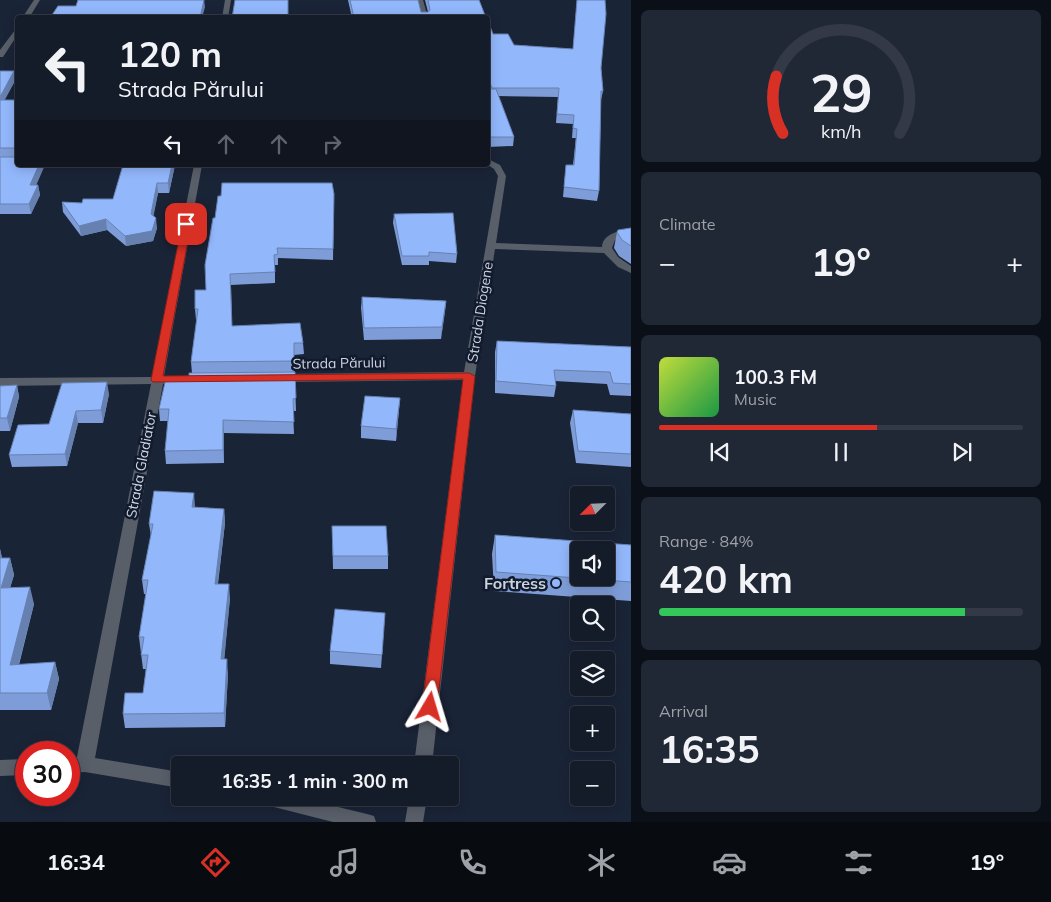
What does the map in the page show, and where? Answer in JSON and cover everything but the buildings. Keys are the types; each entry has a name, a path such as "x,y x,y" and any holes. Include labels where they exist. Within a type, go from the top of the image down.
{"street":[{"path":"27,15 37,0"},
{"path":"226,15 228,0"},
{"path":"420,0 424,15"},
{"path":"0,54 15,32"},
{"path":"0,37 12,37"},
{"name":"Strada Diogene","path":"423,756 469,376 502,176 499,168 490,162"},
{"name":"Strada Gladiator","path":"80,751 157,380 198,167"},
{"path":"631,231 613,237 607,243 606,250 610,257 631,270"},
{"name":"Strada Diogene","path":"491,246 606,250"},
{"name":"Strada Părului","path":"264,378 469,376"},
{"path":"0,382 176,380"},
{"path":"80,765 171,779"},
{"path":"0,768 15,767"},
{"path":"302,806 367,822"},
{"path":"414,822 417,806"}],"place":[{"name":"Fortress","path":"556,583"}],"route":[{"path":"186,224 157,380 469,376 430,707"}]}
